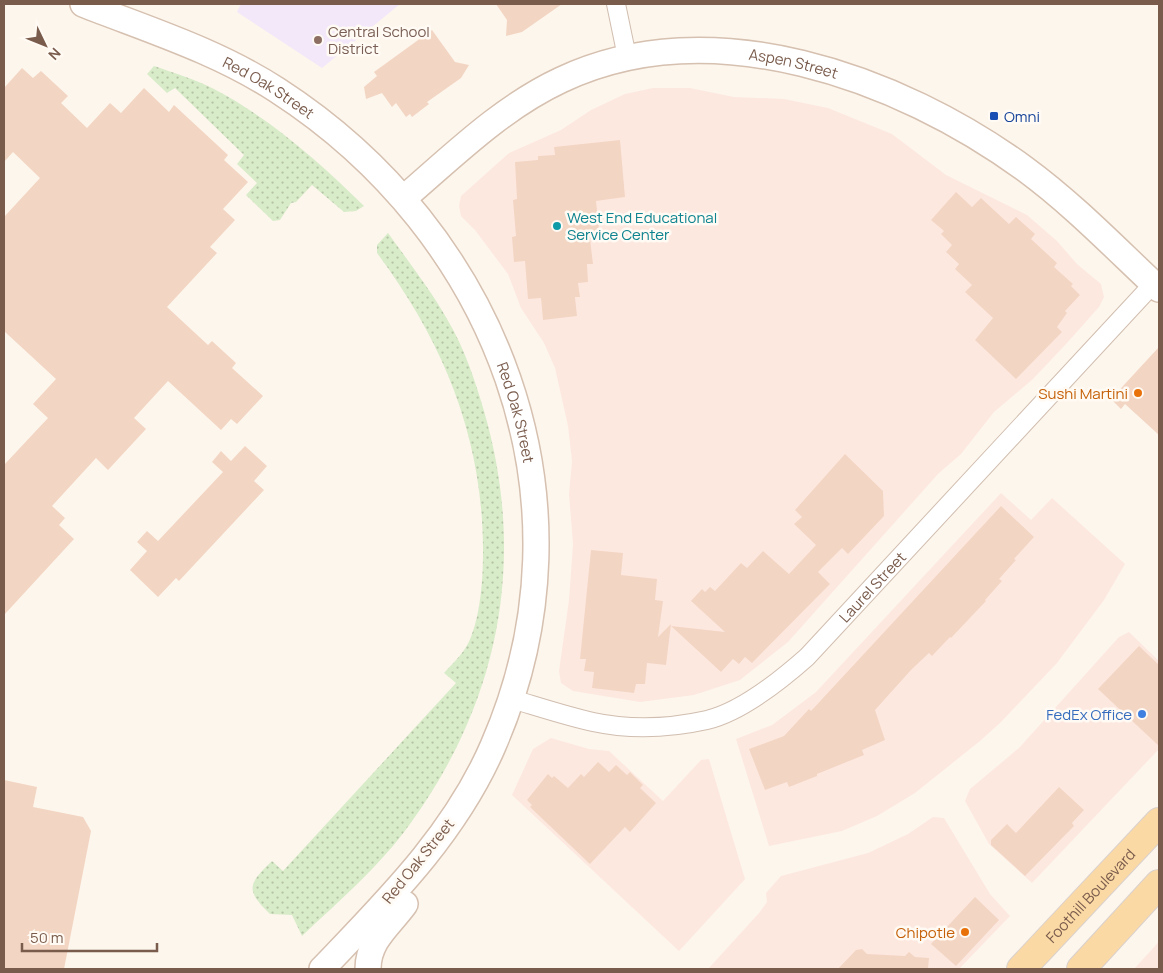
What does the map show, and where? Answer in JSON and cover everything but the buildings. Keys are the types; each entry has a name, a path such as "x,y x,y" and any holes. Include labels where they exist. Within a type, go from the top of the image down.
{"main road":[{"name":"Foothill Boulevard","path":"1021,969 1159,822"},
{"path":"1081,969 1159,884"}],"street":[{"name":"Red Oak Street","path":"82,4 195,46 243,69 311,114 355,150 404,198 444,252 480,310 508,375 526,442 535,508 536,570 528,636 512,699 477,778 435,845 322,969"},
{"path":"616,4 627,57"},
{"name":"Aspen Street","path":"404,198 491,124 518,104 562,79 627,57 688,49 720,49 754,54 821,70 897,97 963,130 1024,168 1065,201 1156,286"},
{"name":"Laurel Street","path":"512,699 594,722 642,728 708,720 745,703 777,682 814,650 1156,286"},
{"path":"368,969 368,956 374,944 405,905 410,874"}],"shaded area":[{"name":"Central School District","path":"241,4 400,4 322,68 237,12"},
{"path":"653,88 690,88 734,97 784,99 828,108 892,134 946,175 1027,215 1057,241 1077,264 1101,284 1104,297 1099,307 1067,343 1033,379 994,412 961,454 938,474 788,642 740,680 694,695 640,702 573,691 561,683 559,671 569,600 573,544 569,494 572,461 568,426 555,368 544,343 521,308 508,274 475,230 461,216 459,206 461,196 509,153 561,130 591,110 625,94"},
{"path":"1001,493 1031,520 1052,498 1125,564 1104,600 1057,663 1001,722 915,793 877,816 842,831 769,846 736,739 772,725 816,692"},
{"path":"1129,632 1159,661 1159,749 1032,883 989,844 965,801 970,789 1019,748 1119,637"},
{"path":"551,738 589,749 609,751 663,801 701,760 709,759 745,879 679,951 512,795 533,749"},
{"path":"933,817 944,818 990,894 1010,916 959,969 708,969 759,913 767,902 766,893 781,876 868,853 908,834"},
{"path":"1159,941 1159,969 1134,969 1155,946"}],"green space":[{"path":"154,66 207,85 254,113 312,157 364,206 356,211 344,212 312,185 296,202 291,203 280,220 273,221 246,195 257,183 237,164 244,155 175,88 167,93 147,74"},
{"path":"388,233 426,286 459,341 484,411 497,466 503,521 503,574 497,626 484,678 466,728 441,777 410,824 386,854 359,883 302,936 292,915 270,914 262,906 253,893 254,882 272,861 283,871 456,683 444,673 469,642 481,594 483,551 481,509 476,469 467,431 455,393 440,357 401,287 377,253 377,245"}],"place":[{"name":"Central School District","path":"318,40"},
{"name":"Omni","path":"994,116"},
{"name":"West End Educational Service Center","path":"557,226"},
{"name":"Sushi Martini","path":"1138,393"},
{"name":"FedEx Office","path":"1142,714"},
{"name":"Chipotle","path":"965,932"}]}
